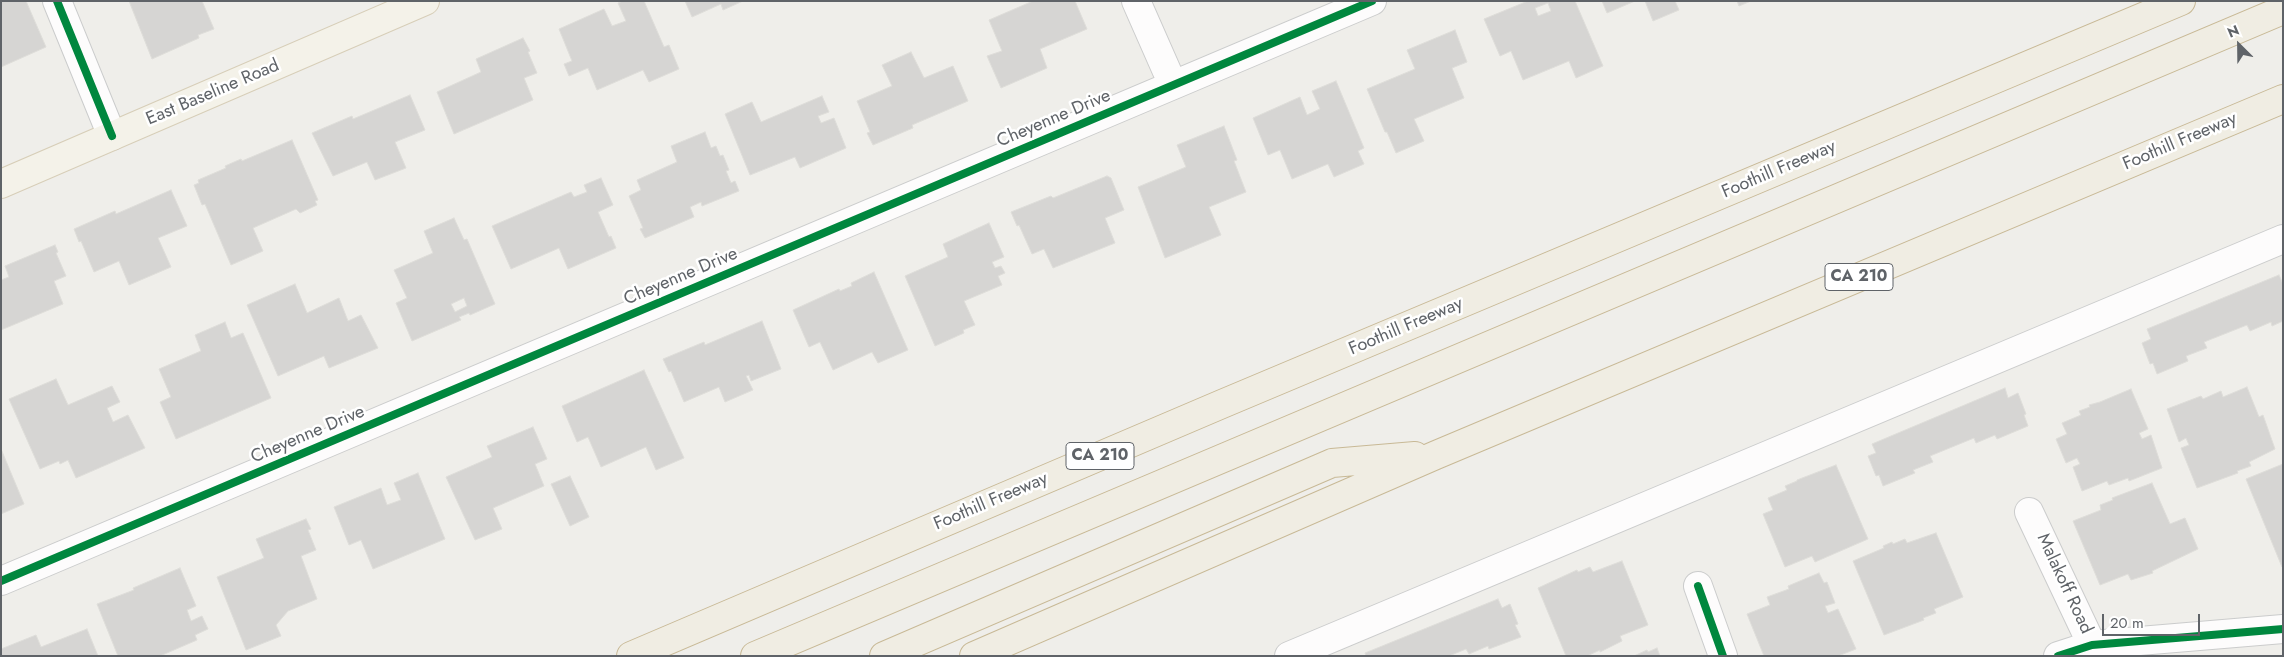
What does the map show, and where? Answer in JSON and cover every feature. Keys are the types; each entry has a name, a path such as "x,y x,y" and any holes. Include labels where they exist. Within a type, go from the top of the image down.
{"highway":[{"name":"Foothill Freeway","path":"632,656 1240,396 2181,1"},
{"path":"755,656 2283,10"},
{"name":"Foothill Freeway","path":"974,656 1436,455 2283,99"},
{"path":"884,656 1332,463 1436,455"}],"main road":[{"name":"East Baseline Road","path":"1,184 425,1"}],"street":[{"path":"57,1 112,136"},
{"path":"1136,1 1173,85"},
{"name":"Cheyenne Drive","path":"1,581 1372,1"},
{"path":"1289,656 2283,239"},
{"name":"Malakoff Road","path":"2030,512 2096,651"},
{"path":"1698,586 1723,656"},
{"path":"2058,656 2283,629"}],"building":[{"path":"1,1 26,1 46,47 1,67"},
{"path":"129,1 202,1 214,29 198,35 199,38 152,59"},
{"path":"623,1 644,1 664,47 669,45 679,69 649,82 643,70 597,90 588,68 569,76 564,64 572,61 559,29 604,9 612,26 626,21 618,3"},
{"path":"685,1 743,1 723,10 721,4 692,17"},
{"path":"1033,1 1075,1 1087,29 1040,49 1047,68 1001,88 987,56 1002,51 989,20"},
{"path":"1528,1 1575,1 1603,66 1576,78 1569,61 1523,80 1511,51 1500,56 1484,19","holes":["1548,3 1551,11 1538,16 1535,8"]},
{"path":"1602,1 1635,1 1607,13"},
{"path":"1645,1 1675,1 1679,10 1653,21"},
{"path":"1737,1 1751,1 1739,6"},
{"path":"1455,30 1467,62 1452,68 1464,98 1414,119 1424,141 1396,153 1367,89 1415,69 1407,50"},
{"path":"523,38 530,51 528,52 537,73 524,78 533,100 454,134 437,92 481,72 476,59"},
{"path":"911,52 924,78 953,66 968,101 912,125 913,128 873,145 867,133 870,132 857,101 892,86 882,65"},
{"path":"1336,81 1364,148 1358,151 1364,164 1334,177 1328,164 1292,179 1280,150 1268,155 1253,118 1300,97 1307,115 1320,109 1312,91"},
{"path":"410,95 425,130 395,142 406,168 375,180 367,162 333,176 312,133 352,116 353,119"},
{"path":"822,96 829,112 818,116 821,123 834,118 846,148 800,168 795,157 750,175 725,114 752,102 761,122"},
{"path":"1224,126 1237,160 1234,161 1246,192 1209,207 1221,235 1165,258 1138,187 1186,167 1177,145"},
{"path":"705,132 711,148 716,146 720,156 723,155 729,170 726,171 731,183 735,181 739,191 702,206 701,202 690,207 694,217 645,238 640,229 643,228 629,196 641,190 637,180 677,162 671,146"},
{"path":"292,140 318,200 315,201 317,205 300,213 296,209 253,228 263,251 231,265 205,204 202,205 194,185 199,183 198,180 226,168 225,166"},
{"path":"1107,176 1111,178 1124,210 1105,218 1115,243 1053,268 1044,249 1032,254 1011,212 1051,196 1053,198"},
{"path":"601,178 613,205 598,212 616,248 568,269 559,248 511,269 492,226 571,192 574,197 587,192 584,185"},
{"path":"171,190 187,226 158,238 171,267 129,285 119,261 94,272 74,229 115,211 116,214"},
{"path":"454,218 464,240 467,239 495,304 470,315 469,313 459,317 461,320 412,341 396,303 407,298 394,270 433,253 424,231","holes":["464,298 467,306 455,312 451,304"]},
{"path":"989,223 1004,257 992,262 995,268 1001,266 1005,273 998,276 1002,285 964,301 975,325 963,330 964,333 935,346 905,276 948,257 943,244"},
{"path":"55,245 58,252 56,253 66,276 54,281 63,304 1,330 1,280 9,277 5,266"},
{"path":"874,272 908,350 878,363 872,352 833,370 820,342 809,347 793,310 839,289 840,291 852,286 851,283"},
{"path":"2279,275 2283,284 2283,321 2272,326 2271,322 2250,331 2247,325 2204,342 2207,348 2186,356 2188,361 2157,374 2153,363 2150,364 2142,343 2151,339 2147,329"},
{"path":"295,284 307,313 339,298 348,321 361,315 378,348 329,368 324,356 278,376 247,305"},
{"path":"762,321 781,369 751,381 749,375 746,376 753,390 725,402 719,387 684,402 671,371 669,372 663,359 704,342 705,345"},
{"path":"225,322 231,338 243,333 271,398 176,439 160,402 171,397 159,369 201,351 195,335"},
{"path":"644,370 684,458 656,470 646,447 601,467 588,437 577,442 562,406"},
{"path":"56,379 68,405 112,386 120,402 107,408 113,422 128,415 145,448 76,478 68,460 60,464 59,461 40,469 9,399"},
{"path":"2247,387 2259,417 2263,415 2275,449 2249,462 2251,466 2237,471 2238,473 2197,488 2181,448 2189,445 2186,438 2179,442 2167,409 2201,396 2203,399 2221,391 2223,397"},
{"path":"2005,388 2008,398 2018,393 2026,414 2024,415 2028,426 1997,439 1995,435 1976,443 1974,438 1930,456 1933,462 1913,470 1915,473 1883,486 1879,475 1876,476 1868,456 1876,453 1872,444"},
{"path":"2131,389 2148,429 2139,433 2142,439 2151,435 2162,468 2129,481 2128,478 2109,485 2107,481 2082,491 2073,467 2080,464 2077,458 2066,463 2056,439 2067,434 2062,423 2081,415 2079,411 2090,407 2089,405"},
{"path":"533,427 547,459 535,464 544,486 493,508 502,529 475,540 446,477 492,457 487,446"},
{"path":"1,449 24,504 1,514"},
{"path":"2283,464 2283,567 2282,567 2246,479"},
{"path":"1836,465 1868,539 1815,562 1812,556 1785,567 1763,514 1773,510 1768,498 1787,490 1785,486 1797,480"},
{"path":"418,473 445,539 373,569 361,540 349,545 334,507 381,488 387,505 401,500 394,483"},
{"path":"570,476 589,517 570,526 551,484"},
{"path":"2152,483 2170,524 2185,518 2198,549 2152,571 2153,573 2131,580 2128,574 2100,585 2073,521 2101,510 2100,505 2113,500 2112,498"},
{"path":"306,519 311,529 308,530 316,550 301,556 317,599 288,611 276,625 281,636 246,650 217,577 264,558 256,539"},
{"path":"1936,533 1963,597 1934,609 1936,613 1923,618 1924,620 1884,635 1853,561 1884,548 1883,546 1892,542 1893,544 1905,539 1907,543"},
{"path":"1622,561 1648,625 1620,636 1622,641 1600,652 1600,650 1587,656 1566,656 1538,588 1577,570 1578,572 1590,567 1593,572"},
{"path":"180,568 196,606 187,610 191,621 202,616 208,629 195,635 197,640 160,656 118,656 97,604 134,590 133,588"},
{"path":"1819,573 1824,583 1827,582 1835,603 1825,606 1828,613 1838,609 1856,649 1838,656 1764,656 1747,614 1770,605 1767,597 1789,589 1788,586"},
{"path":"1498,599 1502,608 1510,604 1518,624 1515,625 1521,637 1489,649 1488,646 1469,654 1466,649 1449,656 1366,656 1365,653"},
{"path":"87,629 98,656 1,656 1,649 36,635 41,647"},
{"path":"1657,648 1660,656 1634,656 1647,650 1648,652"}],"cycle path":[{"path":"57,1 112,136"},
{"path":"1,581 1372,1"},
{"path":"1698,586 1723,656"},
{"path":"2058,656 2092,645 2283,629"}]}
